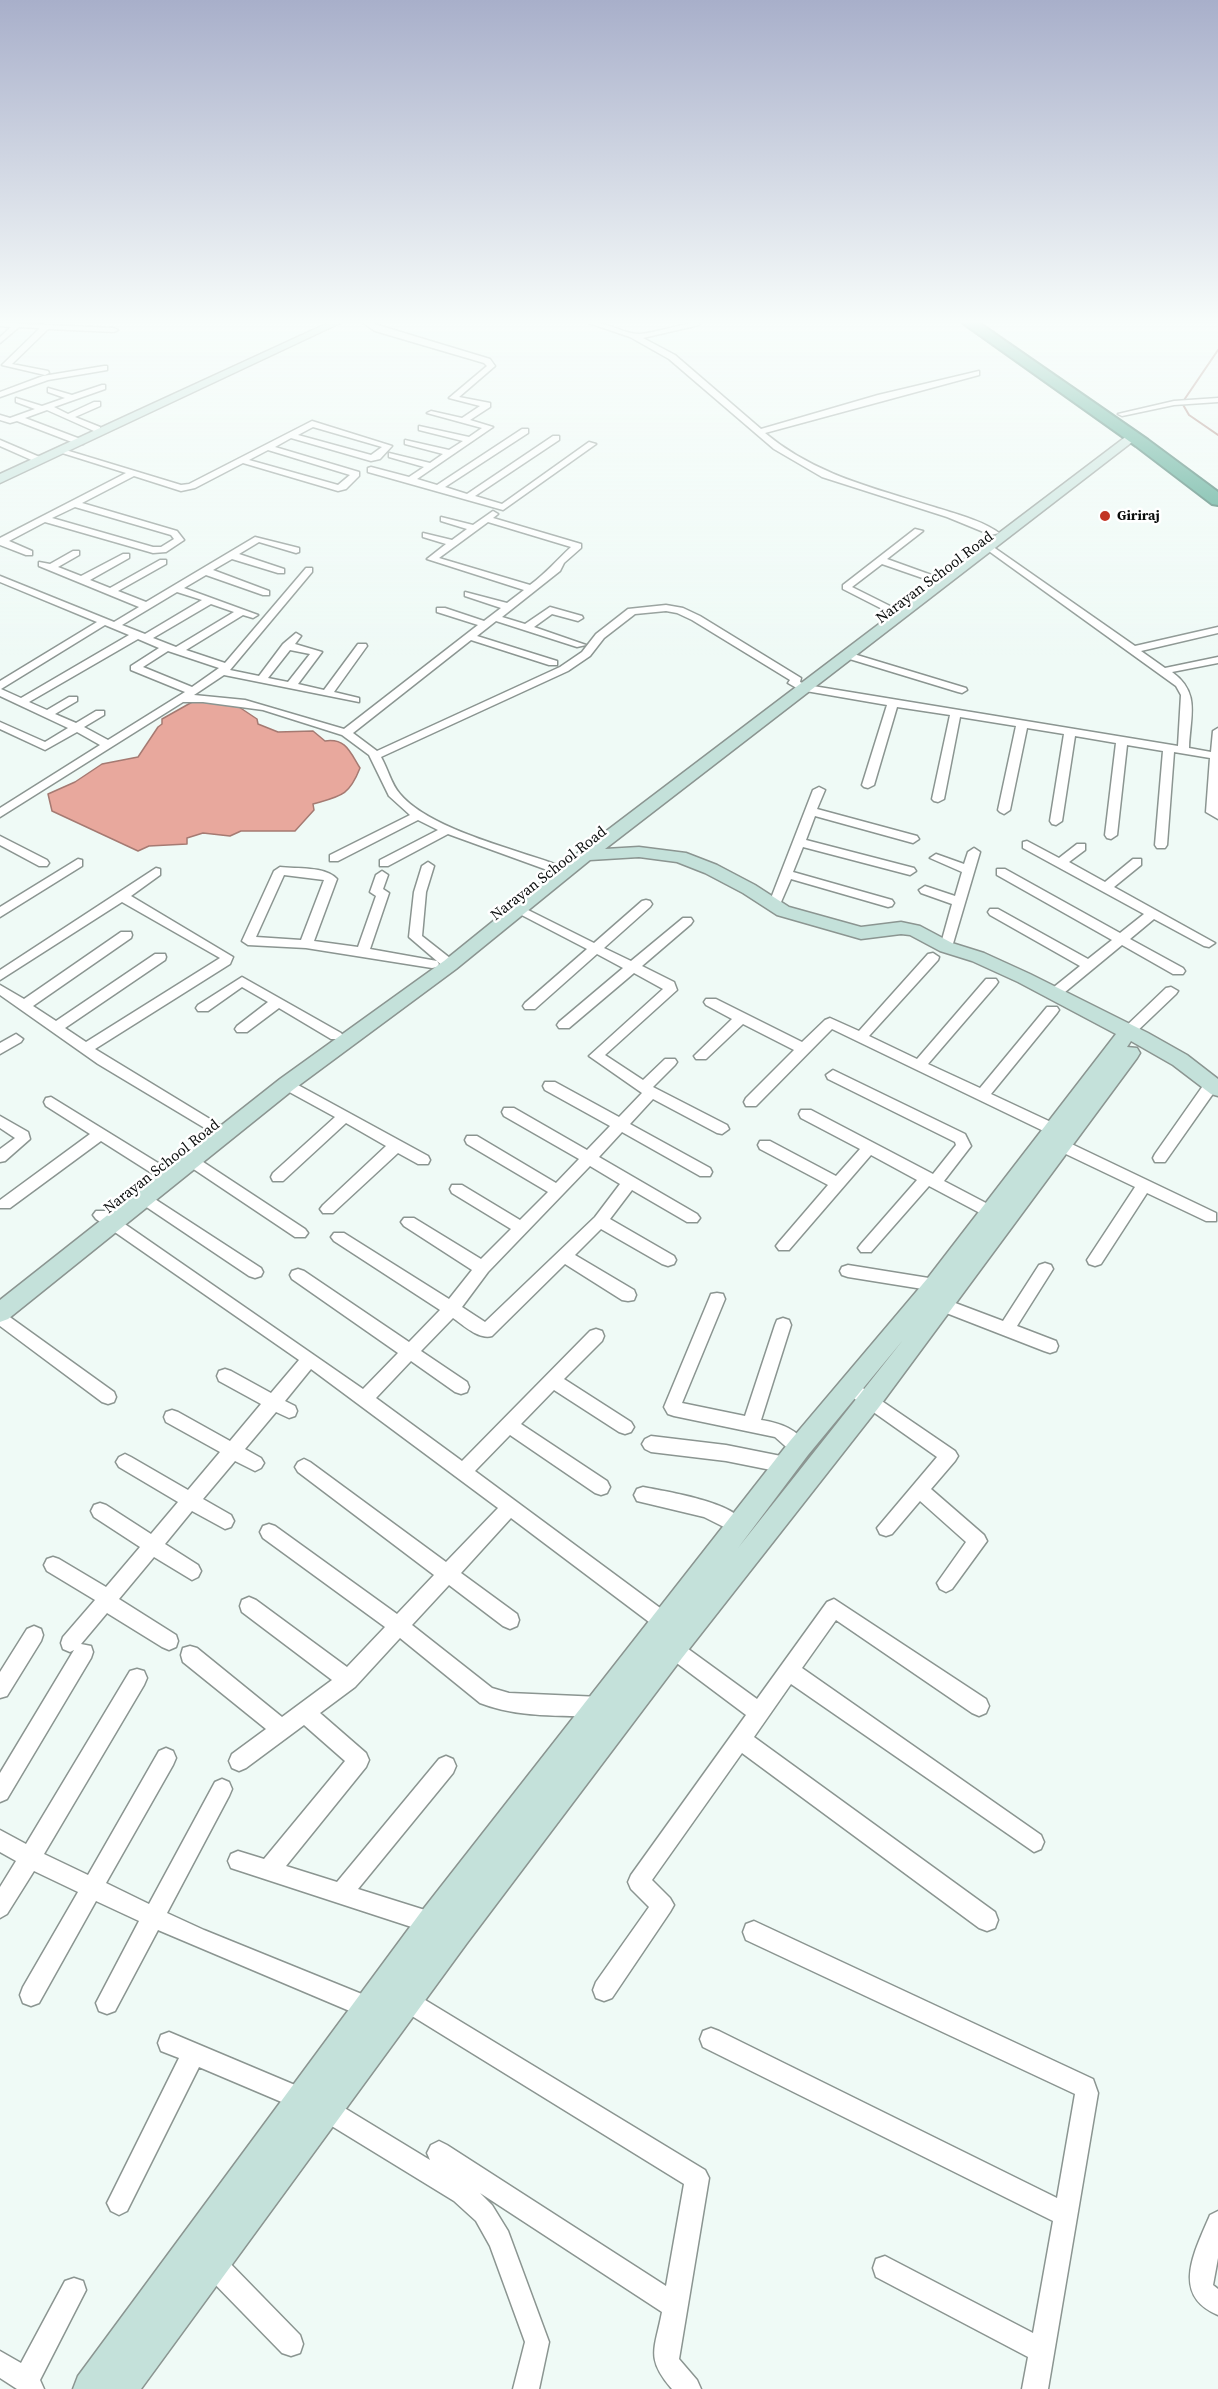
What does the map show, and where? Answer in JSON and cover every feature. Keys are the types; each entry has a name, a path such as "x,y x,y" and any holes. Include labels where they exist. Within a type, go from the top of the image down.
{"highway":[{"path":"1131,434 1218,500"},
{"path":"1151,434 1218,483"}],"street":[{"path":"60,434 77,441"},
{"path":"0,479 33,460 62,450 88,434"},
{"path":"0,473 91,434"},
{"path":"62,450 177,488 186,488 291,435 371,458 378,456 388,446 350,434"},
{"path":"448,434 471,440"},
{"path":"410,480 479,434"},
{"path":"438,489 520,434"},
{"path":"762,434 777,447 830,477 950,514 991,540 1131,650 1185,688 1183,751"},
{"path":"0,1313 107,1219 144,1198 191,1160 218,1130 287,1084 441,962 518,910 561,870 586,855 798,684 847,655 991,540 1129,434"},
{"path":"468,497 556,438"},
{"path":"408,442 451,453"},
{"path":"0,443 33,460"},
{"path":"532,589 432,558 592,444"},
{"path":"241,460 335,488 343,487 356,474 267,447"},
{"path":"1107,451 1150,448"},
{"path":"0,449 33,460"},
{"path":"392,455 431,466"},
{"path":"371,470 503,507"},
{"path":"1,542 134,473"},
{"path":"44,519 153,550 164,550 179,540 174,533 75,504"},
{"path":"444,519 474,528"},
{"path":"346,733 532,589 578,546 486,519"},
{"path":"892,611 846,588 918,531"},
{"path":"426,535 453,543"},
{"path":"0,686 109,624 146,606 258,539 296,550"},
{"name":"Narayan School Road","path":"0,1295 107,1219 158,1170 218,1130 336,1036 441,962 892,611 991,540"},
{"path":"1,542 29,553"},
{"path":"76,553 47,565 146,606"},
{"path":"231,555 281,571"},
{"path":"82,580 126,556"},
{"path":"879,560 934,579"},
{"path":"110,592 163,562"},
{"path":"0,813 224,669 309,570"},
{"path":"205,571 266,593"},
{"path":"0,579 224,669 261,680 355,700"},
{"path":"176,588 253,615"},
{"path":"468,594 509,607"},
{"path":"21,702 210,600"},
{"path":"374,756 564,669 586,654 600,636 634,610 666,608 679,610 741,644 798,684 1216,756"},
{"path":"441,610 527,628 581,645"},
{"path":"527,628 550,610 578,618"},
{"path":"193,691 135,668 241,612"},
{"path":"1131,650 1218,630"},
{"path":"261,680 296,636"},
{"path":"471,637 553,663"},
{"path":"287,646 317,652 291,686"},
{"path":"327,694 362,646"},
{"path":"847,655 962,690"},
{"path":"1162,671 1218,660"},
{"path":"0,692 108,745"},
{"path":"179,700 209,698 248,704 346,733 366,746 379,761 384,779 399,801 418,815 449,829 561,870"},
{"path":"47,714 73,699"},
{"path":"868,785 893,702"},
{"path":"938,799 956,712"},
{"path":"0,724 45,747 100,713"},
{"path":"1004,810 1022,723"},
{"path":"1218,731 1212,812 1218,815"},
{"path":"1056,821 1070,732"},
{"path":"1111,835 1122,740"},
{"path":"1161,845 1169,748"},
{"path":"774,906 819,790"},
{"path":"810,811 913,839"},
{"path":"333,858 418,815"},
{"path":"363,952 383,893 376,892 383,869 449,829"},
{"path":"0,840 43,863"},
{"path":"799,842 910,871"},
{"path":"1027,845 1209,943"},
{"path":"1060,863 1081,848"},
{"path":"586,855 639,852 680,857 711,869 749,889 783,911 856,932 906,928 939,952 978,957 1053,1002 1134,1035 1180,1059 1215,1087 1160,1158"},
{"path":"860,1038 939,952 959,902 974,852"},
{"path":"936,858 969,870"},
{"path":"1106,887 1137,862"},
{"path":"0,913 78,863"},
{"path":"428,866 420,892 415,937 441,962"},
{"path":"306,944 331,879 324,875 279,871 248,941 306,944 441,962"},
{"path":"0,976 156,872"},
{"path":"1001,872 1178,971"},
{"path":"786,874 888,903"},
{"path":"925,890 959,902"},
{"path":"85,1048 227,959 122,896"},
{"path":"530,1006 646,904"},
{"path":"518,910 669,985 670,990 596,1056 648,1089 722,1130"},
{"path":"994,912 1089,965"},
{"path":"982,1095 1053,1002 1089,965 1153,913"},
{"path":"564,1025 687,921"},
{"path":"25,1005 126,935"},
{"path":"56,1028 160,957"},
{"path":"203,1008 242,981 336,1036"},
{"path":"919,1065 991,982"},
{"path":"0,989 85,1048 218,1130"},
{"path":"119,2389 212,2263 315,2104 371,2009 444,1927 673,1648 861,1394 1134,1035 1171,991"},
{"path":"242,1029 278,1002"},
{"path":"711,1002 803,1049"},
{"path":"701,1056 741,1018"},
{"path":"751,1102 830,1023 982,1095 1144,1185 1211,1217"},
{"path":"0,1049 16,1039"},
{"path":"364,1399 451,1310 482,1268 619,1125 670,1062"},
{"path":"833,1075 960,1138 964,1146 866,1248"},
{"path":"287,1084 423,1160"},
{"path":"550,1086 705,1172"},
{"path":"51,1102 158,1170"},
{"path":"509,1112 692,1218"},
{"path":"806,1114 998,1216"},
{"path":"278,1177 345,1116"},
{"path":"0,1121 23,1136 23,1139 0,1157"},
{"path":"5,1204 101,1133"},
{"path":"472,1140 558,1191"},
{"path":"328,1209 397,1145"},
{"path":"765,1145 837,1184"},
{"path":"784,1246 869,1148"},
{"path":"191,1160 300,1233"},
{"path":"339,1238 486,1331 600,1221 630,1182"},
{"path":"1095,1260 1144,1185"},
{"path":"457,1189 521,1228"},
{"path":"144,1198 255,1272"},
{"path":"107,1219 310,1359 664,1622 673,1648 758,1712"},
{"path":"600,1221 668,1260"},
{"path":"409,1222 482,1268"},
{"path":"566,1256 628,1295"},
{"path":"1007,1329 1045,1269"},
{"path":"848,1271 939,1294 1007,1329 1050,1346"},
{"path":"298,1275 461,1387"},
{"path":"717,1299 672,1407 780,1431 792,1457"},
{"path":"0,1317 108,1397"},
{"path":"751,1424 783,1325"},
{"path":"463,1472 596,1336"},
{"path":"0,1791 77,1647 106,1599 310,1359"},
{"path":"225,1376 289,1411"},
{"path":"553,1381 625,1427"},
{"path":"91,2389 315,2104 407,2000 444,1927 664,1622 792,1457 861,1394"},
{"path":"861,1394 949,1456 886,1528"},
{"path":"172,1417 255,1463"},
{"path":"509,1425 601,1487"},
{"path":"651,1444 726,1453 792,1457"},
{"path":"125,1462 225,1521"},
{"path":"304,1467 510,1620"},
{"path":"920,1490 978,1541 946,1583"},
{"path":"643,1495 699,1507 725,1517 738,1527"},
{"path":"239,1761 348,1680 510,1507"},
{"path":"100,1511 192,1571"},
{"path":"269,1532 400,1627 494,1700 509,1704 601,1707"},
{"path":"53,1564 169,1641"},
{"path":"249,1606 348,1680"},
{"path":"604,1990 663,1905 638,1882 834,1608 979,1706"},
{"path":"0,1689 34,1635"},
{"path":"190,1655 282,1730"},
{"path":"788,1670 1034,1842"},
{"path":"0,1907 137,1678"},
{"path":"268,1871 359,1760 305,1713"},
{"path":"740,1738 987,1920"},
{"path":"31,1995 166,1758"},
{"path":"341,1893 446,1766"},
{"path":"107,2003 222,1789"},
{"path":"0,1840 30,1858 197,1938 371,2009"},
{"path":"238,1861 444,1927"},
{"path":"754,1932 1085,2088 1087,2093 1035,2389"},
{"path":"407,2000 697,2178 666,2360 681,2386"},
{"path":"711,2039 1066,2215"},
{"path":"169,2043 315,2104 462,2193 484,2213 500,2239 537,2342 526,2389"},
{"path":"119,2203 193,2054"},
{"path":"439,2153 676,2307"},
{"path":"1218,2223 1200,2285 1203,2293 1218,2303"},
{"path":"212,2263 291,2344"},
{"path":"885,2268 1042,2351"},
{"path":"0,2364 29,2385 74,2290"}],"shaded area":[{"path":"194,701 236,705 257,719 258,724 278,732 313,731 325,741 338,742 347,747 360,768 348,790 331,799 313,804 314,810 295,831 241,831 230,836 203,833 187,838 187,844 149,846 138,851 52,811 48,794 75,782 102,764 138,757 162,724 162,719"}],"place":[{"name":"Giriraj","path":"1105,516"}]}
